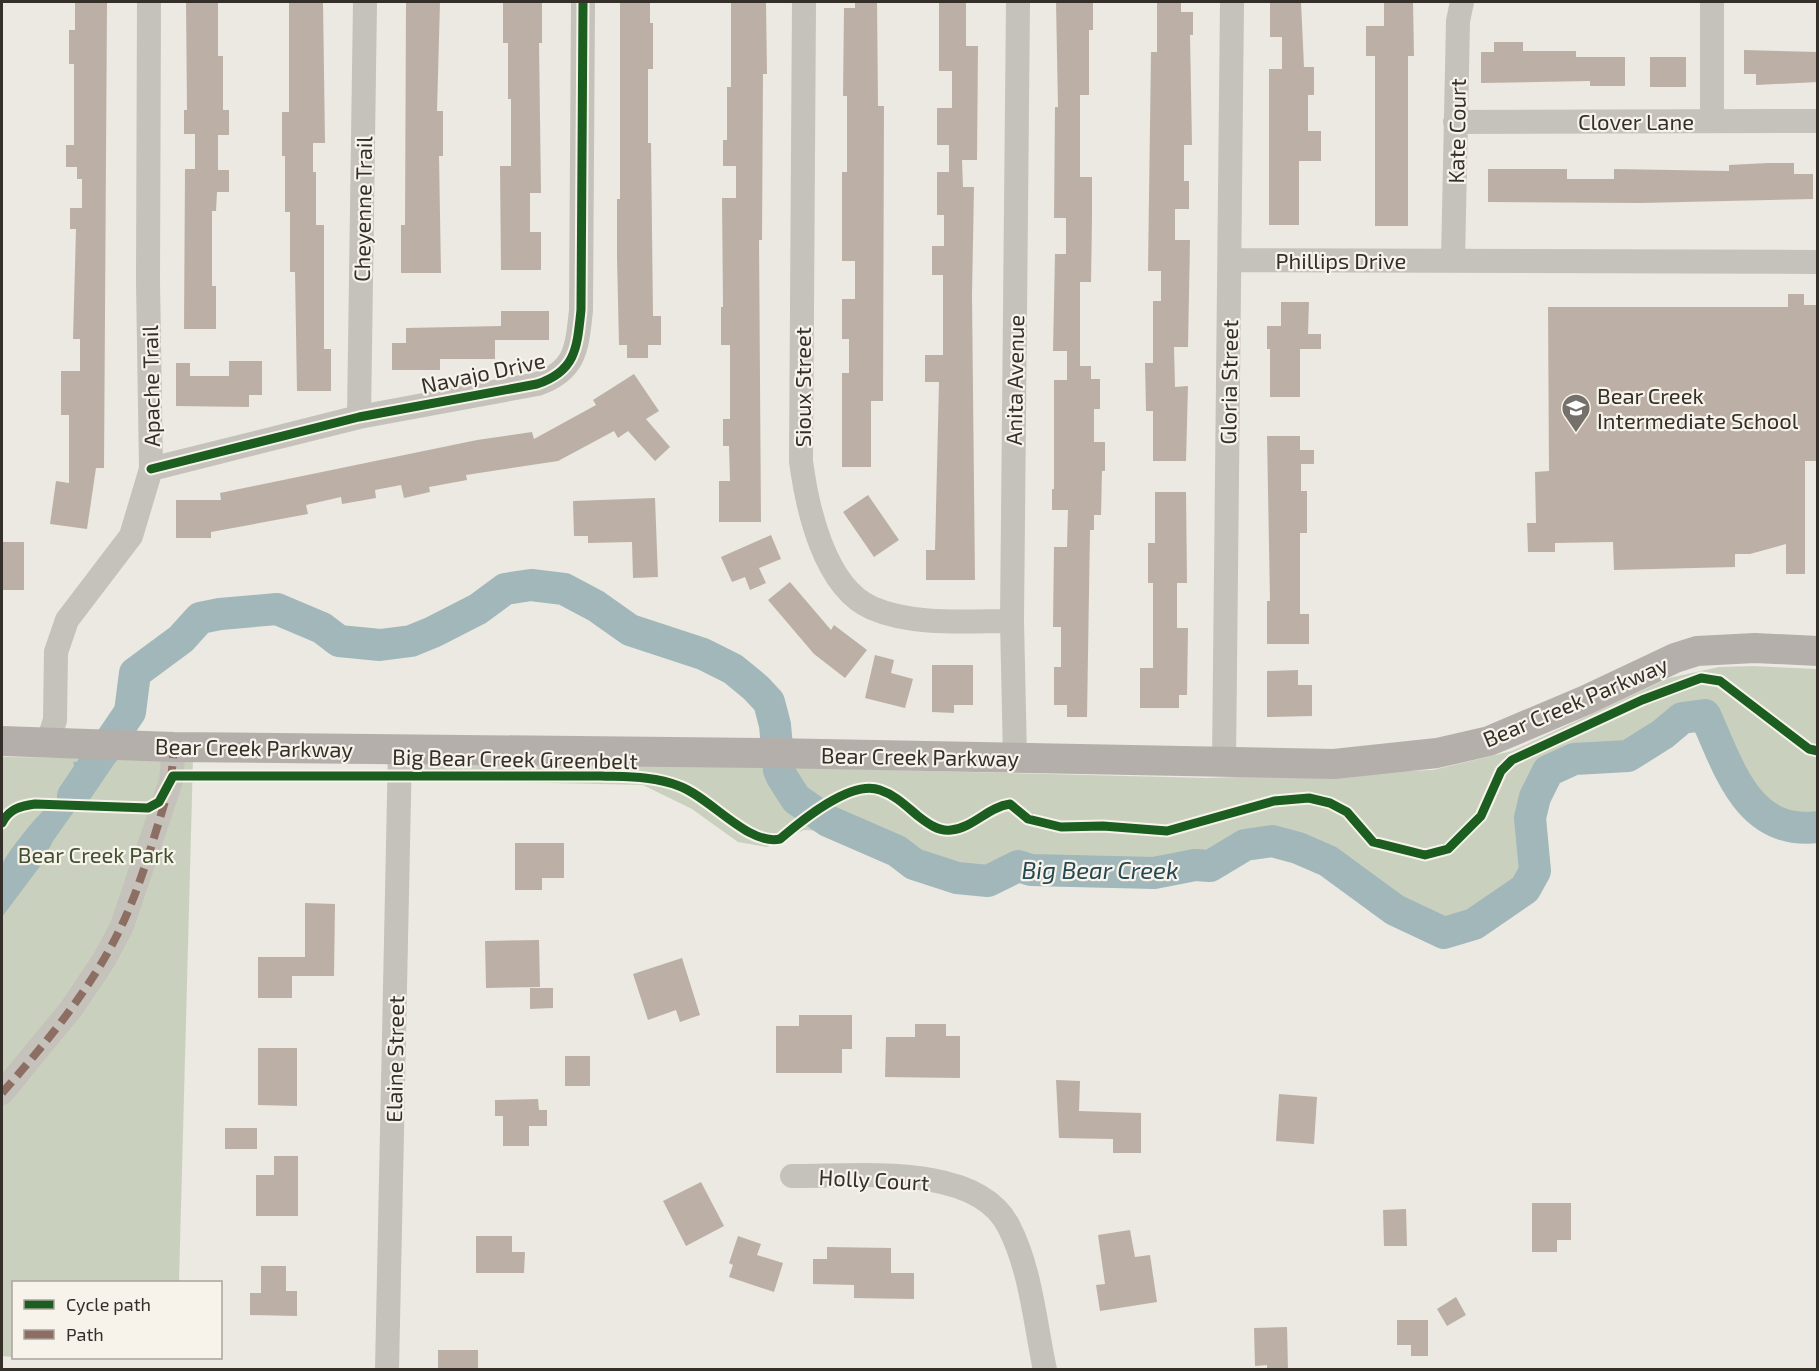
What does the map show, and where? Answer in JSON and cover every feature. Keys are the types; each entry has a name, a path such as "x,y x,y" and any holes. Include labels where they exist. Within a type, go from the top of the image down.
{"main road":[{"name":"Bear Creek Parkway","path":"2,741 174,747 1334,764 1437,753 1489,741 1586,700 1675,658 1697,651 1755,648 1818,651"}],"street":[{"name":"Apache Trail","path":"48,742 54,720 56,652 67,620 131,536 151,469 148,281 149,2"},
{"name":"Cheyenne Trail","path":"359,417 365,2"},
{"name":"Navajo Drive","path":"151,469 359,417 537,384 557,377 566,368 576,342 581,310 583,2"},
{"name":"Sioux Street","path":"804,2 801,461 809,511 831,567 841,583 871,608 927,619 1012,621"},
{"name":"Anita Avenue","path":"1015,758 1012,621 1018,2"},
{"name":"Gloria Street","path":"1224,762 1232,2"},
{"name":"Kate Court","path":"1453,261 1458,21 1462,2"},
{"path":"1712,2 1712,121"},
{"name":"Clover Lane","path":"1455,122 1818,121"},
{"name":"Phillips Drive","path":"1230,260 1818,262"},
{"path":"2,1093 71,1009 104,960 122,926 171,781 174,747"},
{"name":"Elaine Street","path":"387,1370 400,749"},
{"name":"Holly Court","path":"792,1176 912,1177 966,1188 981,1197 996,1209 1009,1226 1023,1265 1045,1370"}],"green space":[{"path":"1719,667 1817,669 1817,827 1793,827 1773,821 1757,809 1733,776 1705,715 1682,718 1663,734 1628,756 1574,759 1548,771 1535,797 1530,818 1535,871 1525,889 1474,924 1444,933 1395,910 1328,861 1298,848 1272,841 1245,845 1210,866 1154,873 1031,870 1018,866 988,881 957,878 845,832 804,830 767,847 738,842 692,809 643,785 409,780 418,763 769,767 1207,778 1433,770 1512,751 1669,678"},
{"name":"Bear Creek Park","path":"2,757 193,759 179,1281 12,1281 12,1357 2,1356"}],"water":[{"path":"119,759 99,776 53,841 41,865 2,917 1,876 4,860 37,817 71,785 75,770 73,762"}],"building":[{"path":"75,2 107,2 104,468 96,468 87,529 50,524 56,481 69,483 69,415 61,415 61,371 80,371 80,339 73,339 76,229 70,229 70,208 82,208 82,179 77,179 77,167 66,167 66,145 74,145 74,64 69,64 69,30 75,30"},
{"path":"186,2 218,2 218,56 223,56 223,110 229,110 229,135 218,135 218,170 229,170 229,192 217,192 216,211 212,211 212,286 216,286 216,329 184,329 185,169 195,169 195,134 184,134 184,110 187,110"},
{"path":"289,2 323,2 325,143 313,143 313,172 316,172 316,225 324,225 324,349 331,349 331,391 297,391 295,272 290,272 290,212 285,212 285,156 282,156 282,112 289,112"},
{"path":"406,2 440,2 437,111 443,111 443,156 439,156 441,273 401,273 401,225 405,225"},
{"path":"503,2 542,2 542,43 539,43 541,193 530,193 530,232 541,232 541,270 501,270 500,166 511,166 511,99 508,99 508,43 503,43"},
{"path":"620,2 650,2 650,23 653,23 653,69 648,69 648,143 651,143 653,316 661,316 661,345 648,345 648,358 627,358 627,345 619,345 617,199 620,199"},
{"path":"731,2 766,2 767,74 763,74 762,240 759,240 761,522 719,522 719,481 730,481 729,446 723,446 723,419 730,419 730,345 721,345 721,307 723,307 722,198 736,198 736,166 723,166 723,140 727,140 727,87 731,87"},
{"path":"855,2 877,2 878,106 884,106 883,401 871,401 871,467 842,467 842,373 849,373 849,339 842,339 842,299 855,299 855,261 842,261 842,172 847,172 847,96 843,96 844,8 855,8"},
{"path":"939,2 966,2 966,46 978,46 977,160 962,160 963,187 974,187 972,295 975,580 926,580 926,550 935,550 939,382 925,382 925,355 943,355 943,275 932,275 932,246 944,246 944,215 937,215 937,172 949,172 949,145 937,145 937,108 952,108 952,71 939,71"},
{"path":"1056,2 1093,2 1093,30 1089,30 1089,95 1080,95 1080,177 1092,177 1092,218 1091,282 1080,282 1080,366 1091,366 1091,379 1100,379 1100,409 1094,409 1094,442 1105,442 1105,471 1102,471 1101,515 1094,515 1094,530 1090,530 1087,717 1067,717 1067,705 1054,705 1054,667 1061,667 1061,627 1053,627 1054,547 1067,547 1068,510 1052,510 1054,380 1067,380 1067,351 1053,351 1055,254 1066,254 1066,218 1054,218 1055,107 1058,107"},
{"path":"1157,2 1181,2 1181,12 1193,12 1193,35 1190,35 1192,145 1184,145 1184,181 1189,181 1189,209 1175,209 1175,240 1190,240 1188,347 1174,347 1175,387 1188,386 1186,461 1153,461 1153,411 1146,411 1145,363 1153,363 1153,301 1161,301 1161,271 1148,271 1151,52 1157,52"},
{"path":"1270,2 1301,2 1304,67 1314,67 1314,95 1308,95 1308,131 1321,131 1321,161 1299,161 1299,225 1269,225 1269,69 1282,69 1282,37 1270,37"},
{"path":"1384,2 1413,2 1414,56 1408,56 1408,226 1375,226 1375,56 1366,56 1366,26 1384,26"},
{"path":"1494,42 1523,42 1523,51 1576,51 1576,57 1625,57 1625,86 1590,86 1590,81 1481,83 1481,52 1494,52"},
{"path":"1744,50 1818,52 1818,82 1756,85 1756,74 1744,74"},
{"path":"1650,57 1686,57 1686,87 1650,87"},
{"path":"1794,163 1794,174 1813,174 1813,199 1641,203 1488,202 1488,169 1567,169 1567,179 1614,179 1614,169 1729,171 1729,165"},
{"name":"Bear Creek Intermediate School","path":"1788,294 1804,294 1804,305 1818,305 1818,461 1805,461 1805,574 1786,574 1786,544 1750,554 1735,554 1735,567 1614,570 1613,542 1555,543 1555,552 1528,552 1527,523 1536,523 1535,472 1549,471 1548,307 1788,307"},
{"path":"1281,302 1309,302 1308,334 1321,334 1321,349 1300,349 1300,397 1270,397 1270,349 1267,349 1267,326 1281,326"},
{"path":"501,311 549,311 549,340 495,340 495,359 440,359 440,370 392,370 392,343 406,343 406,328 501,326"},
{"path":"229,361 262,361 262,395 249,395 249,407 176,406 176,363 190,363 190,376 229,376"},
{"path":"634,374 659,411 646,419 670,447 655,461 628,431 618,438 614,431 558,461 466,475 467,480 429,487 430,492 404,498 401,485 375,490 376,498 342,504 341,497 306,505 308,514 211,532 211,538 176,538 176,500 221,500 220,493 477,440 532,432 534,439 596,405 593,400"},
{"path":"1267,436 1300,436 1300,450 1314,450 1314,464 1301,464 1301,491 1307,491 1307,533 1300,533 1300,614 1309,614 1309,644 1267,644 1267,601 1270,601"},
{"path":"1155,492 1186,492 1187,583 1177,583 1177,628 1188,628 1187,695 1179,695 1179,708 1140,708 1140,668 1153,668 1153,583 1148,583 1148,543 1155,543"},
{"path":"868,495 899,540 874,557 843,512"},
{"path":"655,498 658,577 633,578 632,542 588,543 588,536 574,536 573,501"},
{"path":"771,535 781,559 759,568 766,583 750,590 745,577 732,582 721,557"},
{"path":"2,542 24,542 24,590 2,590"},
{"path":"790,582 831,630 834,625 867,650 845,678 814,654 768,600"},
{"path":"875,655 894,660 891,673 913,679 905,708 865,698"},
{"path":"932,665 973,665 973,705 954,705 954,713 932,712"},
{"path":"1298,670 1298,685 1312,685 1312,716 1267,717 1267,671"},
{"path":"515,843 564,843 564,878 542,878 542,890 515,890"},
{"path":"305,903 335,904 334,976 292,976 292,998 258,998 258,957 305,957"},
{"path":"539,940 540,987 486,988 485,941"},
{"path":"682,958 700,1015 680,1022 676,1010 648,1020 633,974"},
{"path":"530,988 553,988 553,1008 530,1009"},
{"path":"799,1015 852,1015 852,1049 842,1049 842,1073 776,1073 776,1026 799,1026"},
{"path":"915,1024 946,1024 946,1036 960,1036 960,1078 885,1077 886,1037 915,1037"},
{"path":"258,1048 297,1048 297,1106 258,1105"},
{"path":"565,1056 590,1056 590,1086 565,1086"},
{"path":"1056,1080 1080,1081 1079,1111 1141,1113 1141,1153 1113,1153 1113,1139 1059,1138"},
{"path":"1279,1094 1317,1097 1314,1144 1276,1141"},
{"path":"538,1099 539,1110 547,1110 547,1126 529,1126 529,1146 503,1146 503,1116 495,1116 495,1100"},
{"path":"225,1128 257,1128 257,1149 225,1149"},
{"path":"274,1156 298,1156 298,1216 256,1216 256,1175 274,1175"},
{"path":"701,1182 724,1226 686,1246 663,1201"},
{"path":"1532,1203 1571,1203 1571,1240 1557,1240 1557,1252 1532,1252"},
{"path":"1406,1209 1407,1246 1384,1246 1383,1210"},
{"path":"1130,1230 1135,1257 1150,1255 1157,1302 1100,1311 1096,1285 1105,1284 1098,1235"},
{"path":"476,1236 512,1236 512,1252 525,1252 524,1273 476,1273"},
{"path":"738,1236 761,1244 757,1255 783,1263 774,1292 729,1277 733,1265 729,1263"},
{"path":"827,1247 891,1248 891,1273 914,1273 914,1299 854,1298 854,1285 813,1284 813,1259 827,1259"},
{"path":"261,1266 286,1266 286,1291 297,1291 297,1316 250,1315 250,1293 261,1293"},
{"path":"1456,1297 1466,1315 1447,1326 1437,1309"},
{"path":"1397,1320 1428,1320 1428,1356 1411,1356 1411,1345 1397,1345"},
{"path":"1287,1327 1288,1370 1267,1370 1267,1365 1255,1366 1254,1328"},
{"path":"438,1350 478,1350 478,1370 438,1370"}],"waterway":[{"name":"Big Bear Creek","path":"73,796 130,712 135,673 181,639 200,618 277,609 322,628 339,641 380,645 411,641 478,609 505,589 531,585 564,589 596,606 630,630 703,654 733,669 769,702 775,725 779,770 796,799 828,821 897,851 914,864 957,878 988,881 1018,866 1031,870 1154,873 1195,865 1210,866 1245,845 1272,841 1298,848 1328,861 1395,910 1444,933 1474,924 1525,889 1535,871 1530,818 1535,797 1548,771 1574,759 1628,756 1663,734 1682,718 1705,715 1733,776 1757,809 1774,821 1794,827 1818,827"}],"marked path":[{"path":"171,781 174,747"},
{"path":"2,1093 67,1014 109,950 134,896 166,798"}],"cycle path":[{"path":"151,469 359,417 537,384 550,379 567,365 576,347 581,310 583,2"},
{"name":"Big Bear Creek Greenbelt","path":"2,823 15,809 35,804 148,808 159,802 173,776 601,776 650,779 679,786 742,828 768,839 780,839 827,804 855,790 868,788 891,795 929,824 947,830 966,826 995,809 1010,804 1028,819 1061,827 1103,826 1167,831 1274,801 1309,798 1330,803 1347,812 1373,842 1425,855 1448,849 1481,816 1501,771 1512,760 1642,700 1701,678 1720,681 1809,749 1818,751"}],"place":[{"name":"Bear Creek Intermediate School","path":"1576,434"}]}
